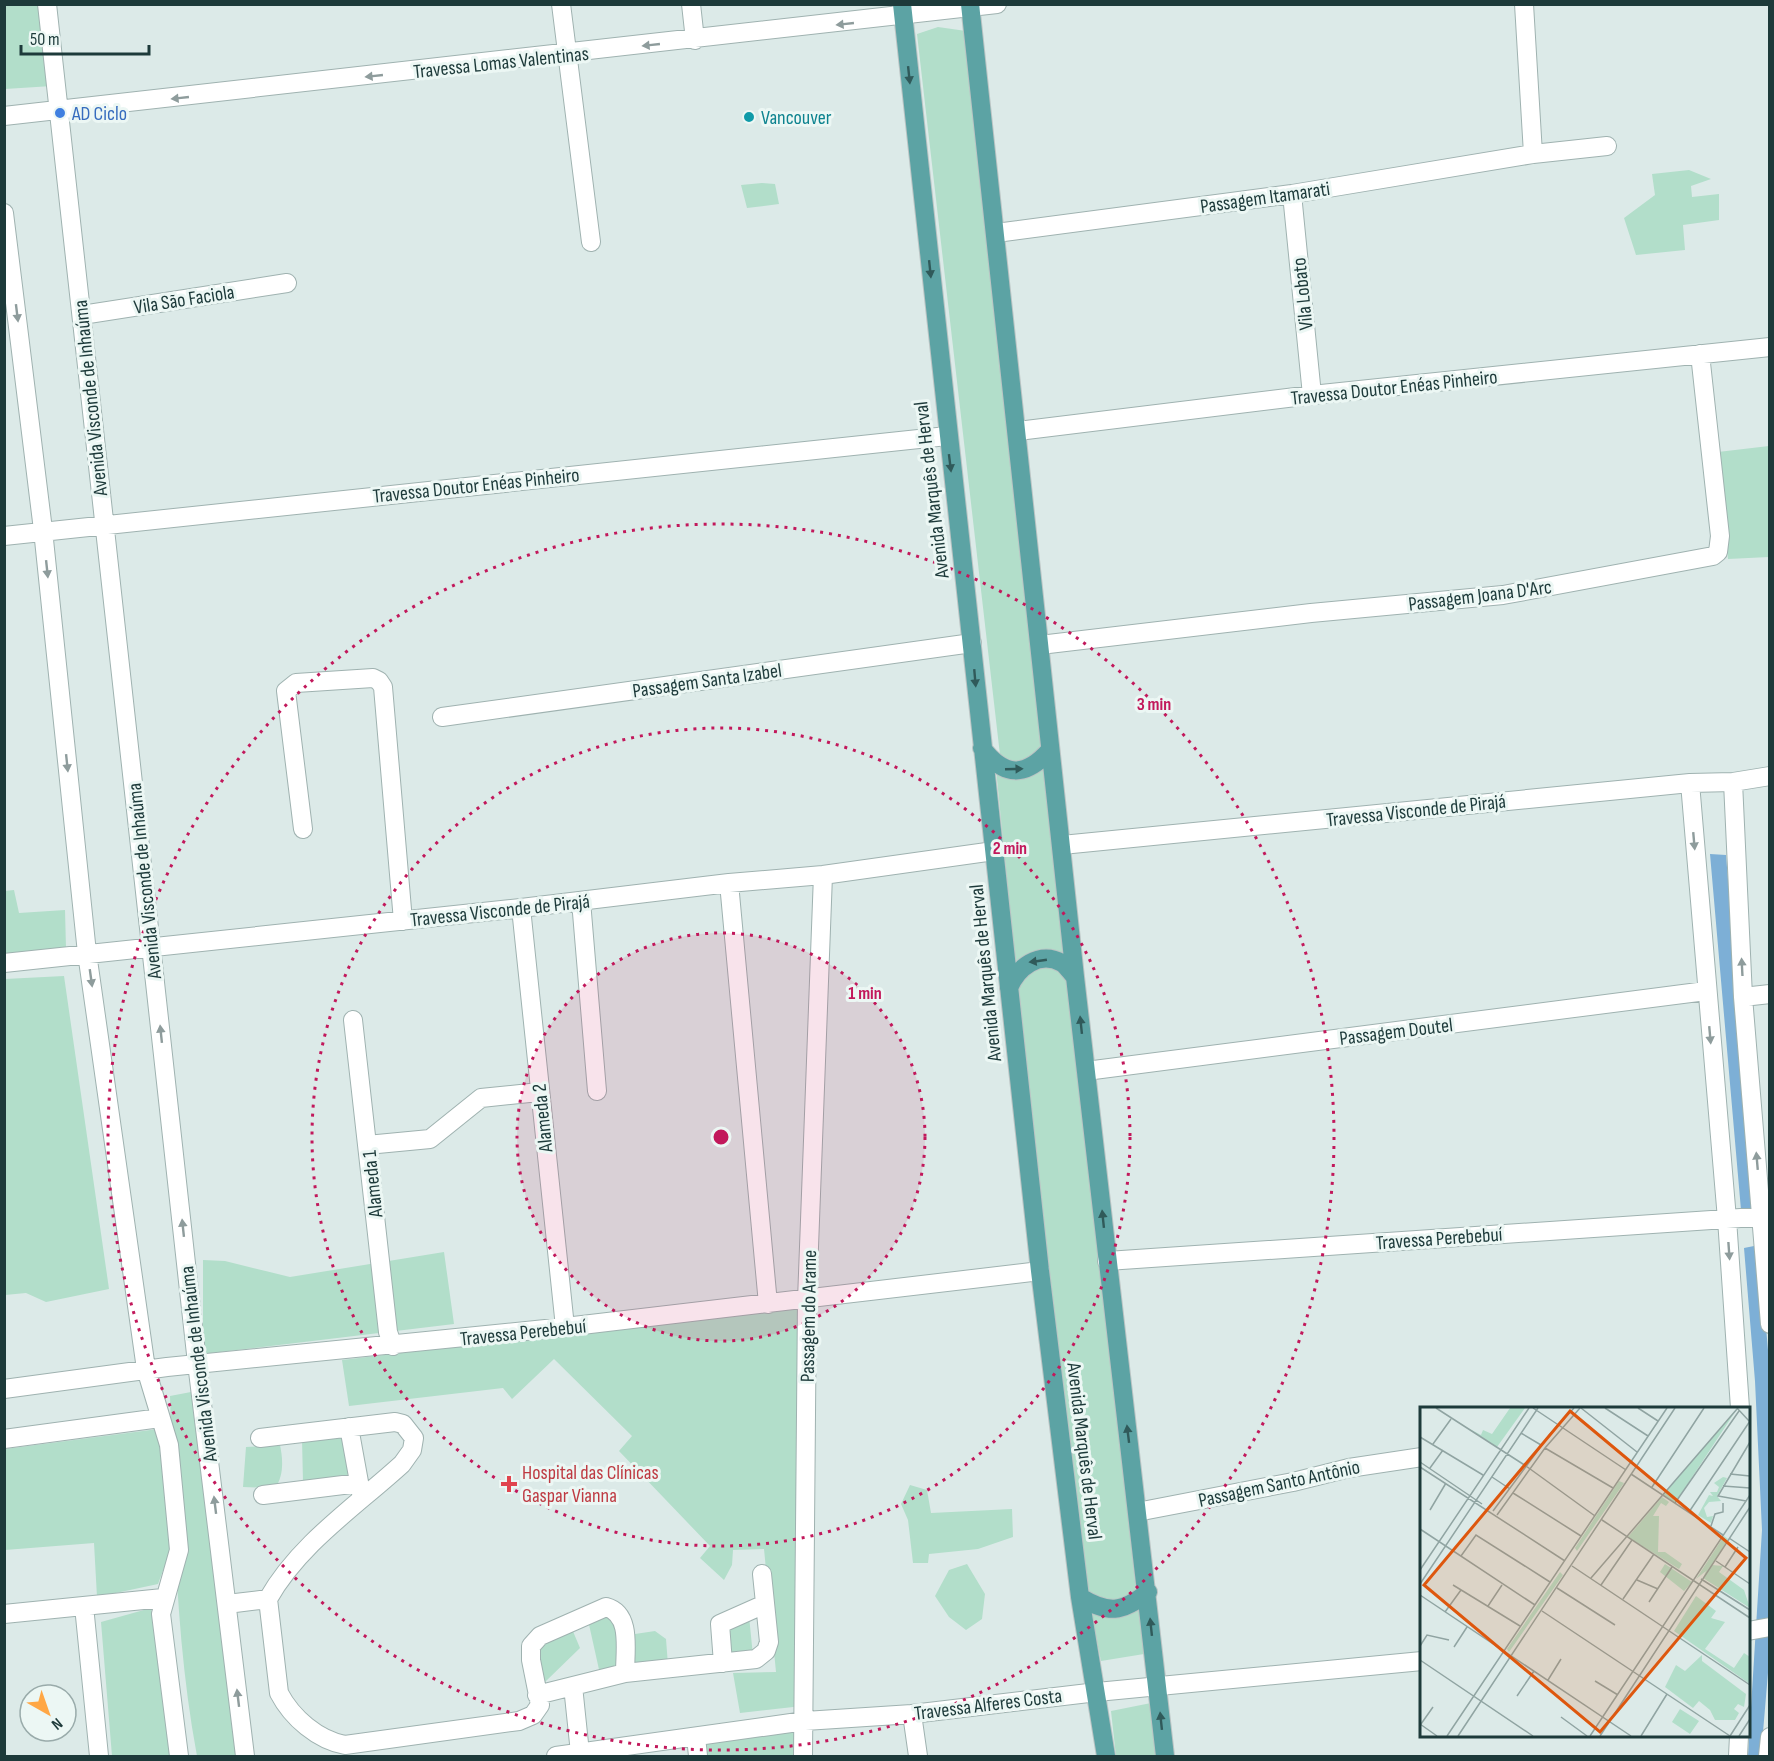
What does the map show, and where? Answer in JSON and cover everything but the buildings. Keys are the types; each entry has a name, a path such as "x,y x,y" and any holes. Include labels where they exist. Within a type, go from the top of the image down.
{"main road":[{"path":"970,6 1018,431 1075,977 1148,1592 1164,1756"},
{"name":"Avenida Marquês de Herval","path":"902,11 1040,1271 1080,1597 1106,1756"},
{"path":"981,748 993,762 1004,770 1016,771 1038,762 1050,750"},
{"path":"1009,988 1022,967 1028,963 1047,959 1061,963 1075,977"},
{"path":"1080,1597 1100,1608 1121,1609 1148,1592"}],"street":[{"name":"Avenida Visconde de Inhaúma","path":"47,4 197,1363 245,1756"},
{"path":"561,4 591,242"},
{"path":"691,4 695,40"},
{"name":"Travessa Lomas Valentinas","path":"4,116 695,40 902,11 997,4"},
{"path":"1524,4 1533,154"},
{"name":"Passagem Itamarati","path":"996,233 1292,194 1533,154 1607,146"},
{"name":"Vila Lobato","path":"1292,194 1312,395"},
{"name":"Avenida Visconde de Inhaúma","path":"4,213 43,530 87,953 146,1369 170,1445 179,1550 160,1614 179,1756"},
{"name":"Vila São Faciola","path":"81,315 287,283"},
{"name":"Travessa Doutor Enéas Pinheiro","path":"1018,431 1312,395 1770,347"},
{"name":"Passagem Joana D'Arc","path":"1040,645 1311,613 1503,596 1713,556 1718,552 1720,536 1700,354"},
{"name":"Travessa Doutor Enéas Pinheiro","path":"4,536 43,530 947,436"},
{"name":"Passagem Santa Izabel","path":"442,717 972,643"},
{"path":"303,829 286,691 296,683 373,678 383,687 403,921"},
{"name":"Travessa Visconde de Pirajá","path":"1062,845 1690,783 1733,783 1770,776"},
{"path":"1690,783 1727,1219 1740,1407"},
{"path":"1733,783 1743,997 1766,1217 1770,1324"},
{"name":"Travessa Visconde de Pirajá","path":"4,963 521,908 729,883 823,875 994,851"},
{"name":"Passagem do Arame","path":"803,1756 807,1300 823,875"},
{"name":"Passagem do Arame","path":"729,883 768,1304"},
{"path":"580,901 597,1091"},
{"name":"Alameda 2","path":"521,908 565,1328"},
{"name":"Passagem Doutel","path":"1086,1071 1707,991"},
{"path":"1743,997 1770,994"},
{"name":"Alameda 1","path":"353,1020 388,1332 393,1346"},
{"path":"367,1145 430,1139 481,1098 539,1092"},
{"name":"Travessa Perebebuí","path":"1107,1261 1766,1217"},
{"name":"Travessa Perebebuí","path":"4,1389 197,1363 565,1328 1040,1271"},
{"path":"4,1438 160,1418"},
{"path":"260,1438 395,1422 403,1424 414,1438 412,1450 402,1464 361,1491 280,1577 268,1599 279,1694 290,1710 329,1742 345,1745 519,1721 533,1715 540,1705 531,1660 531,1646 540,1636 606,1607 616,1610 624,1618 625,1673"},
{"path":"349,1427 361,1491"},
{"name":"Passagem Santo Antônio","path":"1137,1512 1293,1482 1349,1468 1420,1457"},
{"path":"264,1495 361,1491"},
{"path":"537,1695 625,1673 756,1659 766,1651 768,1642 762,1574"},
{"path":"4,1614 163,1598"},
{"path":"227,1604 268,1599"},
{"path":"723,1663 720,1624 765,1604"},
{"path":"84,1606 99,1756"},
{"path":"1750,1631 1770,1627"},
{"name":"Travessa Alferes Costa","path":"569,1755 805,1721 912,1714 1157,1685 1420,1661"},
{"path":"569,1755 573,1686"},
{"path":"912,1714 918,1756"},
{"path":"696,1737 698,1756"},
{"path":"1738,1756 1739,1737"},
{"path":"1768,1756 1770,1737"}],"green space":[{"path":"5,5 43,5 52,86 5,89"},
{"path":"938,27 966,31 1043,740 1036,754 1016,763 1000,755 917,34"},
{"path":"1689,170 1711,179 1691,186 1692,197 1719,194 1719,220 1683,225 1685,250 1636,255 1624,218 1655,195 1652,174"},
{"path":"775,184 779,204 747,208 741,185"},
{"path":"1769,446 1769,557 1728,559 1718,452"},
{"path":"1048,759 1067,961 1053,950 1040,951 1015,961 996,769"},
{"path":"14,890 19,913 65,910 66,948 5,954 4,891"},
{"path":"1036,966 1052,967 1065,972 1071,987 1136,1591 1124,1599 1096,1601 1087,1589 1016,985"},
{"path":"64,976 109,1289 46,1302 26,1293 5,1295 5,979"},
{"path":"444,1252 454,1324 203,1354 203,1260 225,1261 290,1277"},
{"path":"803,1305 802,1706 740,1713 733,1673 776,1672 764,1549 733,1550 732,1565 724,1580 700,1558 710,1546 619,1451 632,1436 554,1359 512,1399 503,1388 349,1406 342,1360"},
{"path":"191,1392 237,1756 197,1756 184,1667 177,1577 170,1396"},
{"path":"158,1429 162,1446 172,1546 158,1584 97,1597 94,1543 5,1550 5,1449"},
{"path":"345,1431 350,1466 346,1480 303,1482 302,1439"},
{"path":"280,1445 282,1467 275,1488 243,1487 246,1447"},
{"path":"910,1485 927,1490 931,1513 1012,1509 1013,1537 978,1549 929,1554 928,1563 913,1563 908,1520 901,1504"},
{"path":"967,1564 985,1594 982,1619 966,1630 949,1617 935,1596 949,1570"},
{"path":"1142,1600 1144,1654 1101,1661 1090,1609"},
{"path":"151,1608 173,1756 112,1756 101,1622"},
{"path":"616,1615 619,1670 600,1674 588,1620"},
{"path":"749,1616 753,1656 732,1657 726,1626"},
{"path":"572,1629 580,1648 545,1682 537,1663 541,1644"},
{"path":"655,1631 666,1639 668,1665 634,1666 635,1634"},
{"path":"1151,1703 1159,1756 1116,1756 1111,1711"},
{"path":"805,1721 803,1756 698,1756 696,1737"}],"water":[{"path":"1710,854 1726,855 1755,1207 1741,1210"},
{"path":"1759,1245 1769,1362 1770,1649 1761,1756 1748,1756 1762,1530 1755,1381 1744,1248"}],"place":[{"name":"AD Ciclo","path":"60,113"},
{"name":"Vancouver","path":"749,117"},
{"name":"Hospital das Clínicas Gaspar Vianna","path":"509,1484"}]}
